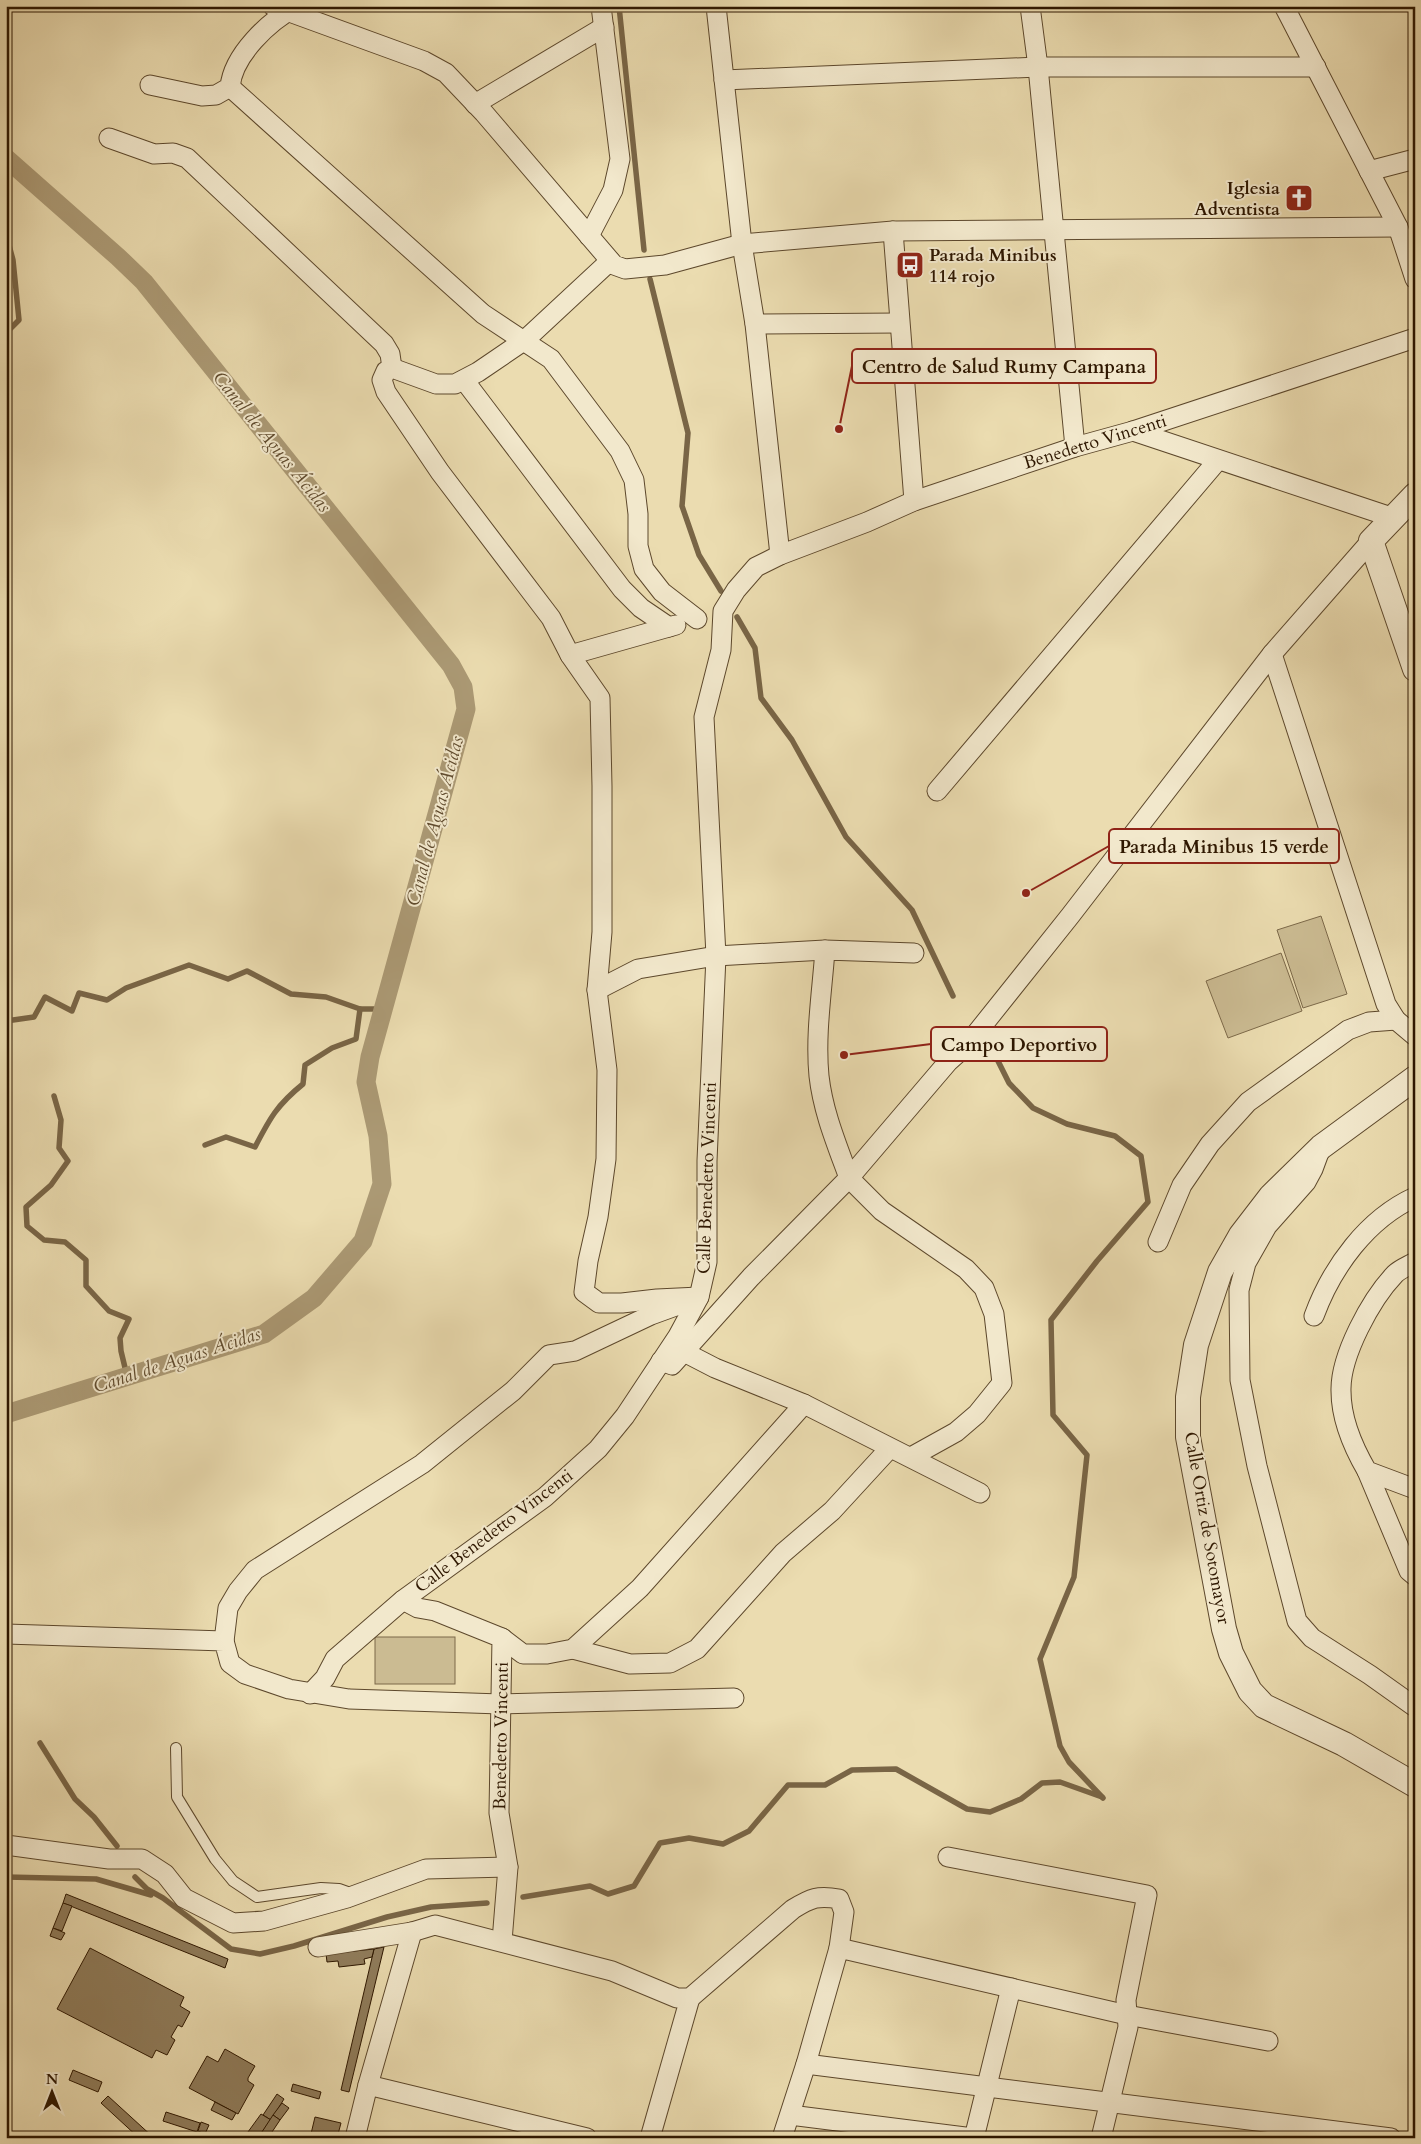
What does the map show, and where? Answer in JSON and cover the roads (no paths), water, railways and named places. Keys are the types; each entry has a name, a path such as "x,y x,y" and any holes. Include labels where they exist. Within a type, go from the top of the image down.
{"street":[{"path":"589,236 613,190 620,159 601,6"},
{"path":"716,6 742,244 754,324 780,554"},
{"path":"1030,6 1038,66 1076,447"},
{"path":"1284,6 1398,227 1415,279"},
{"path":"150,85 202,96 216,96 230,86 236,69 258,34 286,8 424,61 446,73 476,104 610,261 614,265 625,269 665,265 742,244 893,230 1398,227"},
{"path":"476,104 604,27"},
{"path":"724,80 1038,66 1316,67"},
{"path":"230,86 483,314 551,359 620,451 634,480 638,514 638,546 644,569 662,592 697,619"},
{"path":"109,138 154,154 173,153 187,158 384,344 390,354 392,368"},
{"path":"1369,171 1415,159"},
{"path":"893,230 914,502"},
{"path":"610,261 524,340 464,380 456,384 436,384 392,368 386,371 382,380 386,392 440,472 550,618 570,655 600,698 602,932 597,990 607,1070 606,1159 598,1217 588,1261 584,1292 599,1303 699,1297"},
{"path":"754,324 900,323"},
{"name":"Benedetto Vincenti","path":"780,554 867,522 914,502 1076,447 1415,338"},
{"path":"464,380 622,588 641,608 669,627"},
{"path":"1133,430 1394,518"},
{"path":"937,791 1218,460"},
{"path":"661,1361 672,1365 751,1277 849,1178 948,1062 967,1045 1070,916 1272,654 1371,541 1415,495"},
{"path":"1371,541 1415,668"},
{"name":"Calle Benedetto Vincenti","path":"310,1694 324,1678 335,1659 403,1600 545,1497 598,1450 625,1416 678,1336 699,1297 707,1262 707,1161 716,956 704,717 721,650 723,611 736,590 756,567 780,554"},
{"path":"570,655 723,611"},
{"path":"1272,654 1386,1004 1396,1020 1415,1036"},
{"path":"597,990 638,969 716,956 825,950 914,953"},
{"path":"825,950 818,1044 819,1077 829,1123 849,1178 882,1211 966,1269 984,1288 994,1314 1002,1383 977,1414 956,1432 911,1457"},
{"path":"1158,1242 1182,1185 1210,1144 1248,1102 1348,1030 1369,1022 1396,1020"},
{"name":"Calle Ortiz de Sotomayor","path":"1415,1078 1321,1147 1271,1196 1241,1235 1220,1272 1196,1344 1188,1397 1188,1437 1224,1629 1231,1653 1250,1691 1264,1706 1344,1744 1415,1785"},
{"path":"1321,1147 1314,1169 1306,1182 1267,1226 1246,1263 1239,1290 1240,1380 1257,1466 1297,1622 1312,1638 1370,1675 1415,1707"},
{"path":"1314,1316 1321,1298 1342,1261 1360,1239 1382,1217 1415,1197"},
{"path":"1415,1262 1396,1272 1359,1328 1347,1356 1341,1391 1352,1444 1367,1471 1409,1571 1415,1576"},
{"path":"699,1297 651,1315 575,1351 549,1355 513,1391 422,1464 256,1570 228,1608 224,1641 230,1663 245,1674 289,1689 349,1699 501,1704 734,1698"},
{"path":"684,1352 715,1368 804,1404 980,1493"},
{"path":"573,1650 640,1588 804,1404"},
{"path":"502,1638 523,1654 547,1654 573,1650 630,1664 670,1663 697,1649 783,1554 832,1511 889,1448"},
{"path":"1367,1471 1415,1489"},
{"name":"Benedetto Vincenti","path":"403,1600 418,1608 435,1611 502,1638 499,1813 508,1867 502,1941"},
{"path":"6,1634 224,1641"},
{"path":"6,1844 109,1859 142,1859 165,1874 184,1898 233,1922 264,1921 354,1895 426,1870 508,1867"},
{"path":"948,1857 1147,1895 1126,2000 1128,2028 1101,2138"},
{"path":"650,2138 690,1998 793,1909 811,1899 824,1896 839,1899 844,1912 839,1948 806,2064 782,2138"},
{"path":"318,1947 412,1932 435,1925 612,1970 677,1998 690,1998"},
{"path":"355,2138 368,2085 412,1932"},
{"path":"839,1948 1127,2015 1268,2042"},
{"path":"790,2114 889,2133 974,2138 1011,1988"},
{"path":"806,2064 1391,2138"},
{"path":"368,2085 587,2138"}],"lane":[{"path":"176,1748 177,1797 215,1859 233,1881 257,1897 321,1888 339,1888 354,1895"}],"waterway":[{"path":"619,6 644,250"},
{"name":"Canal de Aguas Ácidas","path":"6,158 144,282 451,665 463,687 466,709 370,1057 366,1082 378,1136 382,1184 363,1241 314,1298 264,1334 6,1414"},
{"path":"6,234 13,260 19,320 6,333"},
{"path":"650,279 688,433 682,506 699,555 721,591"},
{"path":"737,617 755,648 761,698 792,740 846,837 912,910 953,996"},
{"path":"6,1021 34,1017 45,997 72,1011 79,993 107,1000 126,988 189,965 228,979 247,971 291,994 326,997 360,1009 383,1009"},
{"path":"205,1145 226,1137 255,1147 275,1112 303,1084 305,1065 332,1048 356,1039 360,1009"},
{"path":"994,1053 1009,1083 1033,1108 1067,1124 1115,1136 1141,1156 1148,1202 1097,1261 1051,1320 1053,1415 1087,1455 1074,1577 1040,1659 1060,1746 1069,1762 1103,1798"},
{"path":"54,1096 61,1120 59,1148 68,1161 51,1185 26,1207 27,1226 44,1240 65,1242 86,1260 86,1286 109,1311 129,1319 120,1338 127,1376"},
{"path":"40,1743 75,1799 94,1817 117,1846"},
{"path":"523,1897 590,1886 608,1894 634,1886 660,1843 689,1838 723,1844 749,1831 788,1785 825,1785 852,1770 896,1769 967,1809 990,1812 1021,1799 1042,1783 1060,1782 1102,1797"},
{"path":"6,1877 96,1879 151,1895"},
{"path":"135,1877 147,1889 163,1898 231,1949 260,1954 294,1946 387,1917 431,1907 487,1903"}],"place":[{"name":"Iglesia Adventista","path":"1299,198"},
{"name":"Parada Minibus 114 rojo","path":"910,265"},
{"name":"Centro de Salud Rumy Campana","path":"839,429"},
{"name":"Parada Minibus 15 verde","path":"1026,893"},
{"name":"Campo Deportivo","path":"844,1055"}]}
